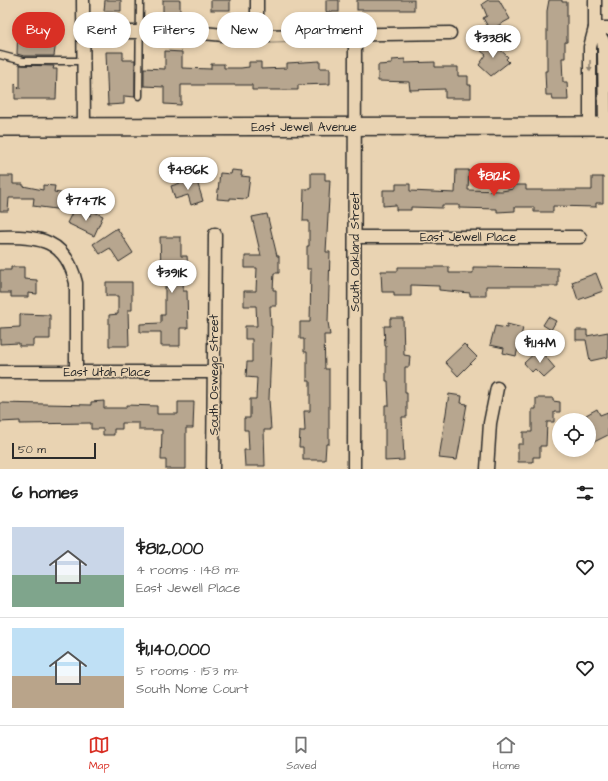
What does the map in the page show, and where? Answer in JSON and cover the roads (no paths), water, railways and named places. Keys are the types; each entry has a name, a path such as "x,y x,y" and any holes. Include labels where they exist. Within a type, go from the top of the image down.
{"street":[{"path":"83,0 83,12"},
{"path":"257,0 257,12"},
{"path":"595,0 595,28 603,40 604,48 601,126"},
{"path":"595,28 608,28"},
{"path":"377,35 450,33"},
{"path":"83,48 84,127"},
{"name":"South Oakland Street","path":"354,469 356,48"},
{"name":"East Jewell Avenue","path":"0,127 601,126"},
{"name":"South Oswego Street","path":"214,234 214,469"},
{"name":"East Jewell Place","path":"355,236 580,238"},
{"path":"0,237 36,238 49,242 67,258 73,270 76,282 76,372"},
{"name":"East Utah Place","path":"0,372 214,372"},
{"path":"487,469 490,423 497,388"}],"lane":[{"path":"140,0 140,12"},
{"path":"139,96 140,48"},
{"path":"0,55 23,61 83,61"}]}
